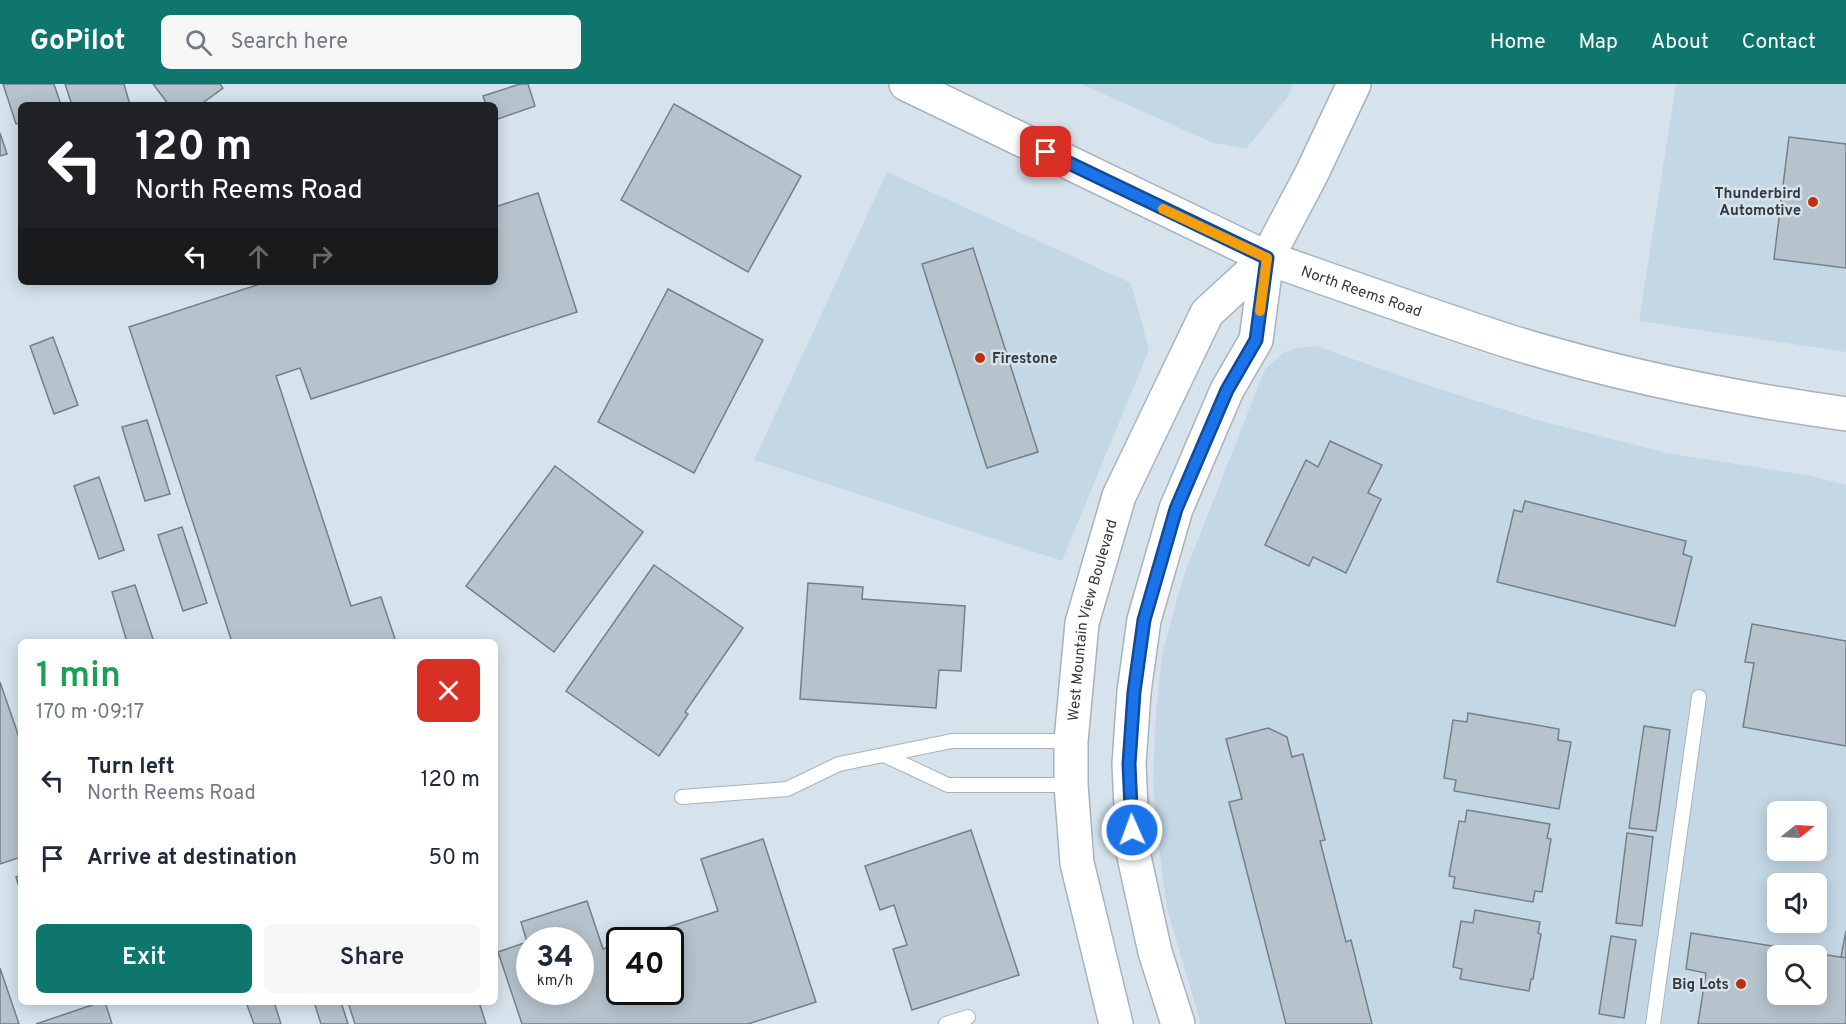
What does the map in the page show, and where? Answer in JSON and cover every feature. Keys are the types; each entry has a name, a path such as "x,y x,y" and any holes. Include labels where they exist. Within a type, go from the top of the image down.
{"street":[{"name":"North Reems Road","path":"906,84 1267,258 1520,344 1624,372 1738,398 1846,414"},
{"name":"West Mountain View Boulevard","path":"1116,1024 1077,863 1071,785 1071,741 1082,623 1119,496 1207,314 1267,258 1311,175 1354,84"},
{"name":"West Mountain View Boulevard","path":"1178,1024 1155,952 1133,852 1129,764 1134,692 1144,620 1176,509 1227,390 1256,340 1267,258"}],"lane":[{"path":"1653,1024 1699,697"},
{"path":"682,797 787,789 839,764 952,741 1071,741"},
{"path":"886,756 948,784 1071,785"},
{"path":"946,1024 968,1017"}],"shaded area":[{"path":"1081,84 1294,84 1287,98 1246,149 1211,142"},
{"path":"1676,84 1846,84 1846,352 1639,321"},
{"name":"Firestone","path":"887,172 1131,283 1149,350 1062,561 754,460"},
{"path":"1316,346 1537,420 1667,453 1811,476 1846,485 1846,1024 1201,1024 1167,909 1158,840 1153,782 1156,710 1162,654 1184,575 1265,369 1283,353 1297,348"}],"building":[{"path":"3,84 54,84 60,102 18,102 18,124 16,124"},
{"path":"65,84 124,84 129,102 71,102"},
{"path":"153,84 220,84 223,88 204,102 167,102"},
{"path":"520,84 528,84 535,106 498,119 498,102 485,102 483,96"},
{"path":"674,104 801,176 748,272 621,200"},
{"path":"0,133 7,154 0,156"},
{"name":"Thunderbird Automotive","path":"1789,137 1846,144 1846,268 1774,259"},
{"path":"538,193 577,312 311,399 300,368 276,376 351,606 381,597 395,639 231,639 129,327 257,285 498,285 498,206"},
{"name":"Firestone","path":"973,248 1038,452 987,468 922,264"},
{"path":"668,289 763,340 694,473 598,422"},
{"path":"53,337 78,405 54,414 30,346"},
{"path":"147,420 170,494 145,501 122,427"},
{"path":"1330,441 1382,465 1368,493 1381,499 1346,573 1313,557 1309,566 1265,545 1306,460 1318,467"},
{"path":"555,466 643,532 554,652 466,586"},
{"path":"99,477 124,550 99,559 74,486"},
{"path":"1525,501 1686,541 1683,554 1692,557 1675,626 1497,582 1514,510 1522,512"},
{"path":"182,527 207,603 183,611 158,535"},
{"path":"654,565 743,628 685,712 688,714 659,756 566,691"},
{"path":"808,583 863,587 862,599 965,606 961,671 939,670 936,708 800,699"},
{"path":"135,585 153,639 126,639 112,592"},
{"path":"1752,624 1846,641 1846,746 1743,727 1754,663 1745,662"},
{"path":"0,682 18,734 18,858 0,864"},
{"path":"1468,713 1559,729 1558,740 1571,742 1559,809 1454,791 1456,780 1444,778 1453,720 1467,722"},
{"path":"1644,726 1670,730 1656,831 1629,828"},
{"path":"1268,728 1287,737 1292,757 1303,754 1325,840 1320,841 1346,942 1351,940 1372,1024 1286,1024 1229,802 1242,799 1226,739"},
{"path":"1467,810 1550,824 1547,838 1551,839 1542,892 1535,891 1533,902 1453,888 1455,877 1449,876 1459,821 1465,822"},
{"path":"971,830 1019,975 912,1010 893,949 907,945 894,905 880,910 865,866"},
{"path":"1627,833 1653,837 1642,926 1616,923"},
{"path":"763,839 816,1002 748,1024 522,1024 498,952 516,946 516,1005 594,1005 594,927 522,927 521,922 587,901 603,949 606,948 606,1005 684,1005 684,927 668,927 718,911 701,859"},
{"path":"1475,910 1540,922 1538,933 1541,934 1529,991 1460,979 1462,969 1453,967 1461,921 1473,923"},
{"path":"1846,931 1846,958 1841,957"},
{"name":"Big Lots","path":"1691,933 1767,945 1767,1005 1827,1005 1827,955 1846,958 1846,1024 1698,1024 1706,973 1686,969"},
{"path":"1611,936 1636,940 1624,1018 1599,1014"},
{"path":"0,968 19,1024 0,1024"},
{"path":"92,1005 106,1005 112,1024 36,1024"},
{"path":"247,1005 275,1005 281,1024 254,1024"},
{"path":"315,1005 342,1005 348,1024 321,1024"},
{"path":"349,1005 480,1005 486,1024 355,1024"}],"slow traffic":[{"path":"1163,209 1267,258 1260,311"}],"place":[{"name":"Thunderbird Automotive","path":"1813,202"},
{"name":"Firestone","path":"980,358"},
{"name":"Big Lots","path":"1741,984"}],"route":[{"path":"1046,152 1267,258 1256,340 1227,390 1176,509 1144,620 1134,692 1129,764 1132,830"}]}
